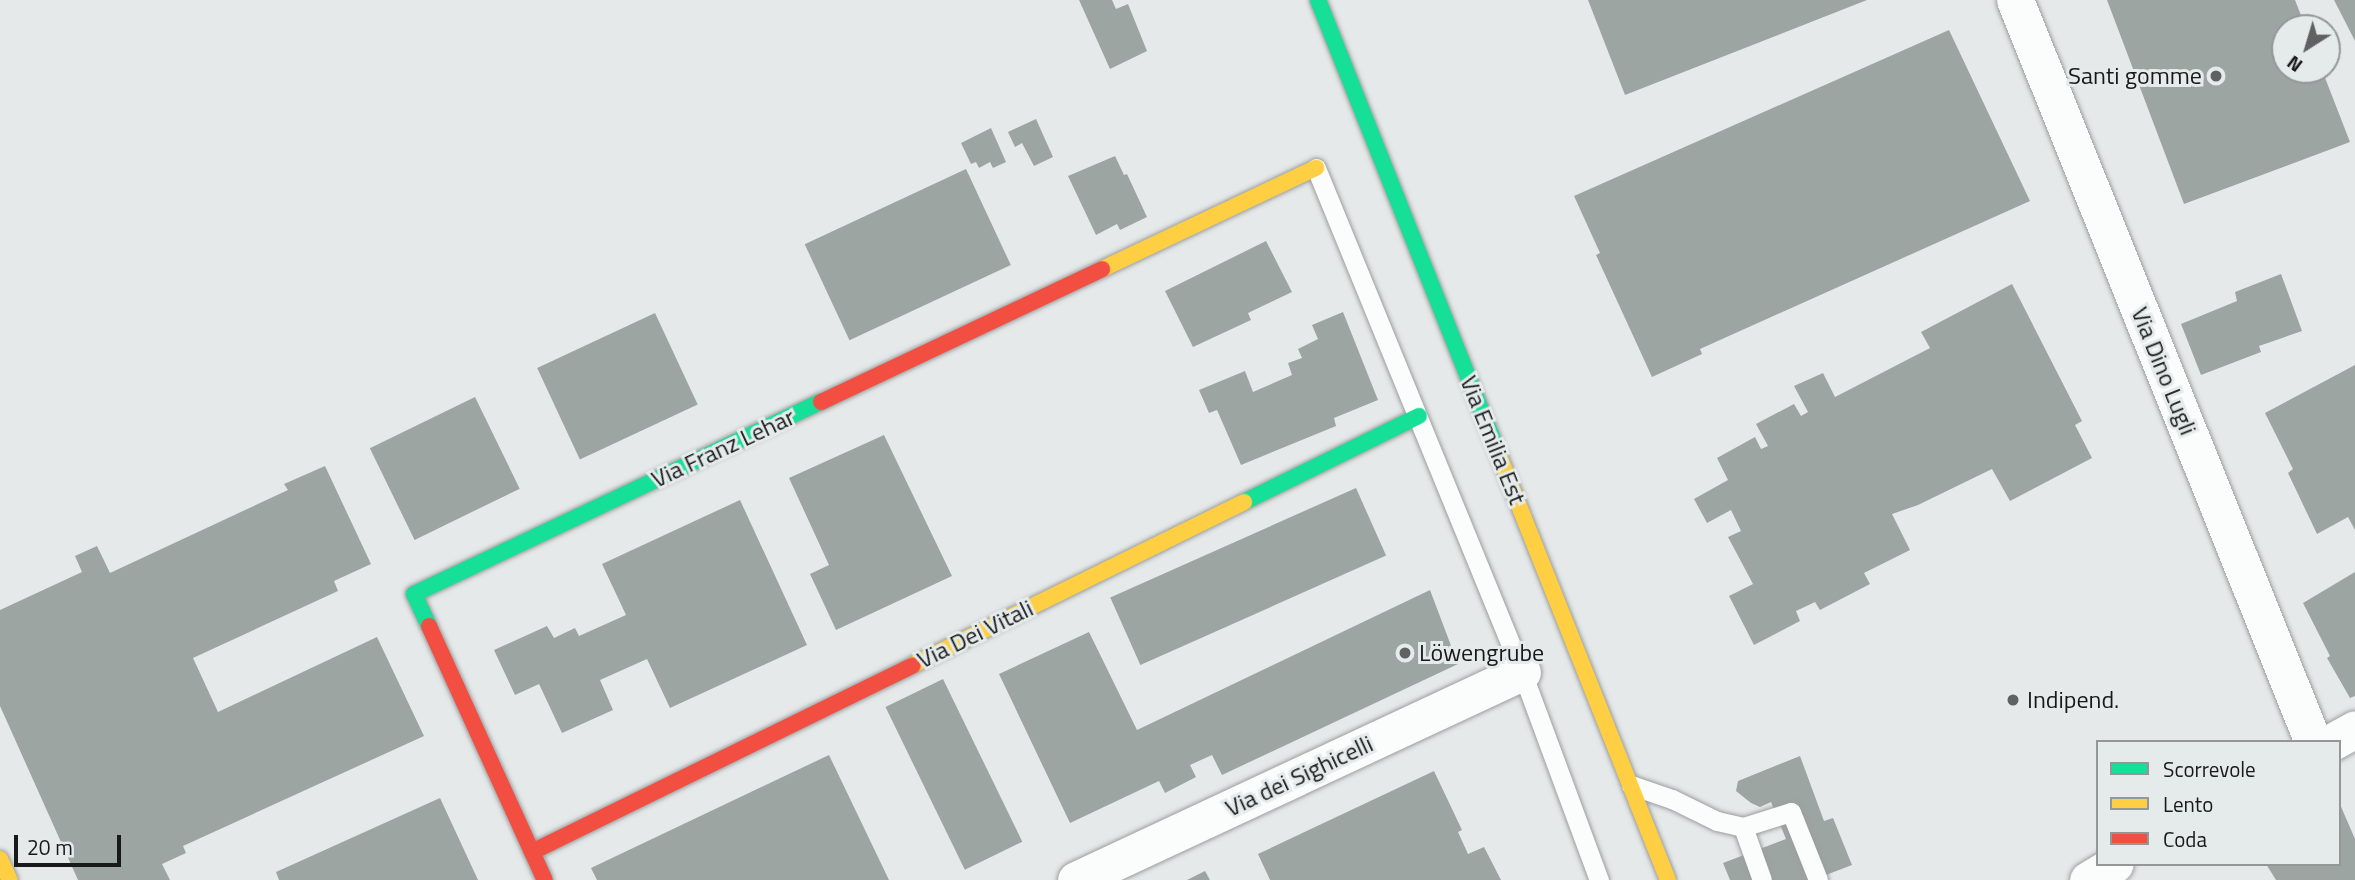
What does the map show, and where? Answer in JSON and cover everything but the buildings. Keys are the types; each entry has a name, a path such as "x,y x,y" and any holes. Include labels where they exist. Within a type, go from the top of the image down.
{"street":[{"name":"Via Emilia Est","path":"1318,0 1668,880"},
{"name":"Via Dino Lugli","path":"2015,0 2312,740"},
{"name":"Via Franz Lehar","path":"545,880 414,594 1316,168"},
{"name":"Via Dei Vitali","path":"531,852 1419,416"},
{"name":"Via dei Sighicelli","path":"1076,880 1522,672"},
{"path":"2336,740 2355,729"},
{"path":"0,859 10,880"},
{"path":"2088,880 2112,866"}],"lane":[{"path":"1316,168 1522,672 1599,880"},
{"path":"1630,785 1672,799 1717,821 1743,827 1791,812 1818,880"},
{"path":"1743,827 1762,880"}],"traffic: fast":[{"path":"1318,0 1500,458"},
{"path":"429,626 414,594 821,402"},
{"path":"1244,502 1419,416"}],"traffic: slow":[{"path":"1102,269 1316,168"},
{"path":"1500,458 1668,880"},
{"path":"913,665 1244,502"},
{"path":"0,859 10,880"}],"traffic: jam":[{"path":"821,402 1102,269"},
{"path":"429,626 545,880"},
{"path":"532,852 913,665"}],"place":[{"name":"Santi gomme","path":"2216,76"},
{"name":"Löwengrube","path":"1405,653"},
{"name":"Indipend.","path":"2013,700"}]}
